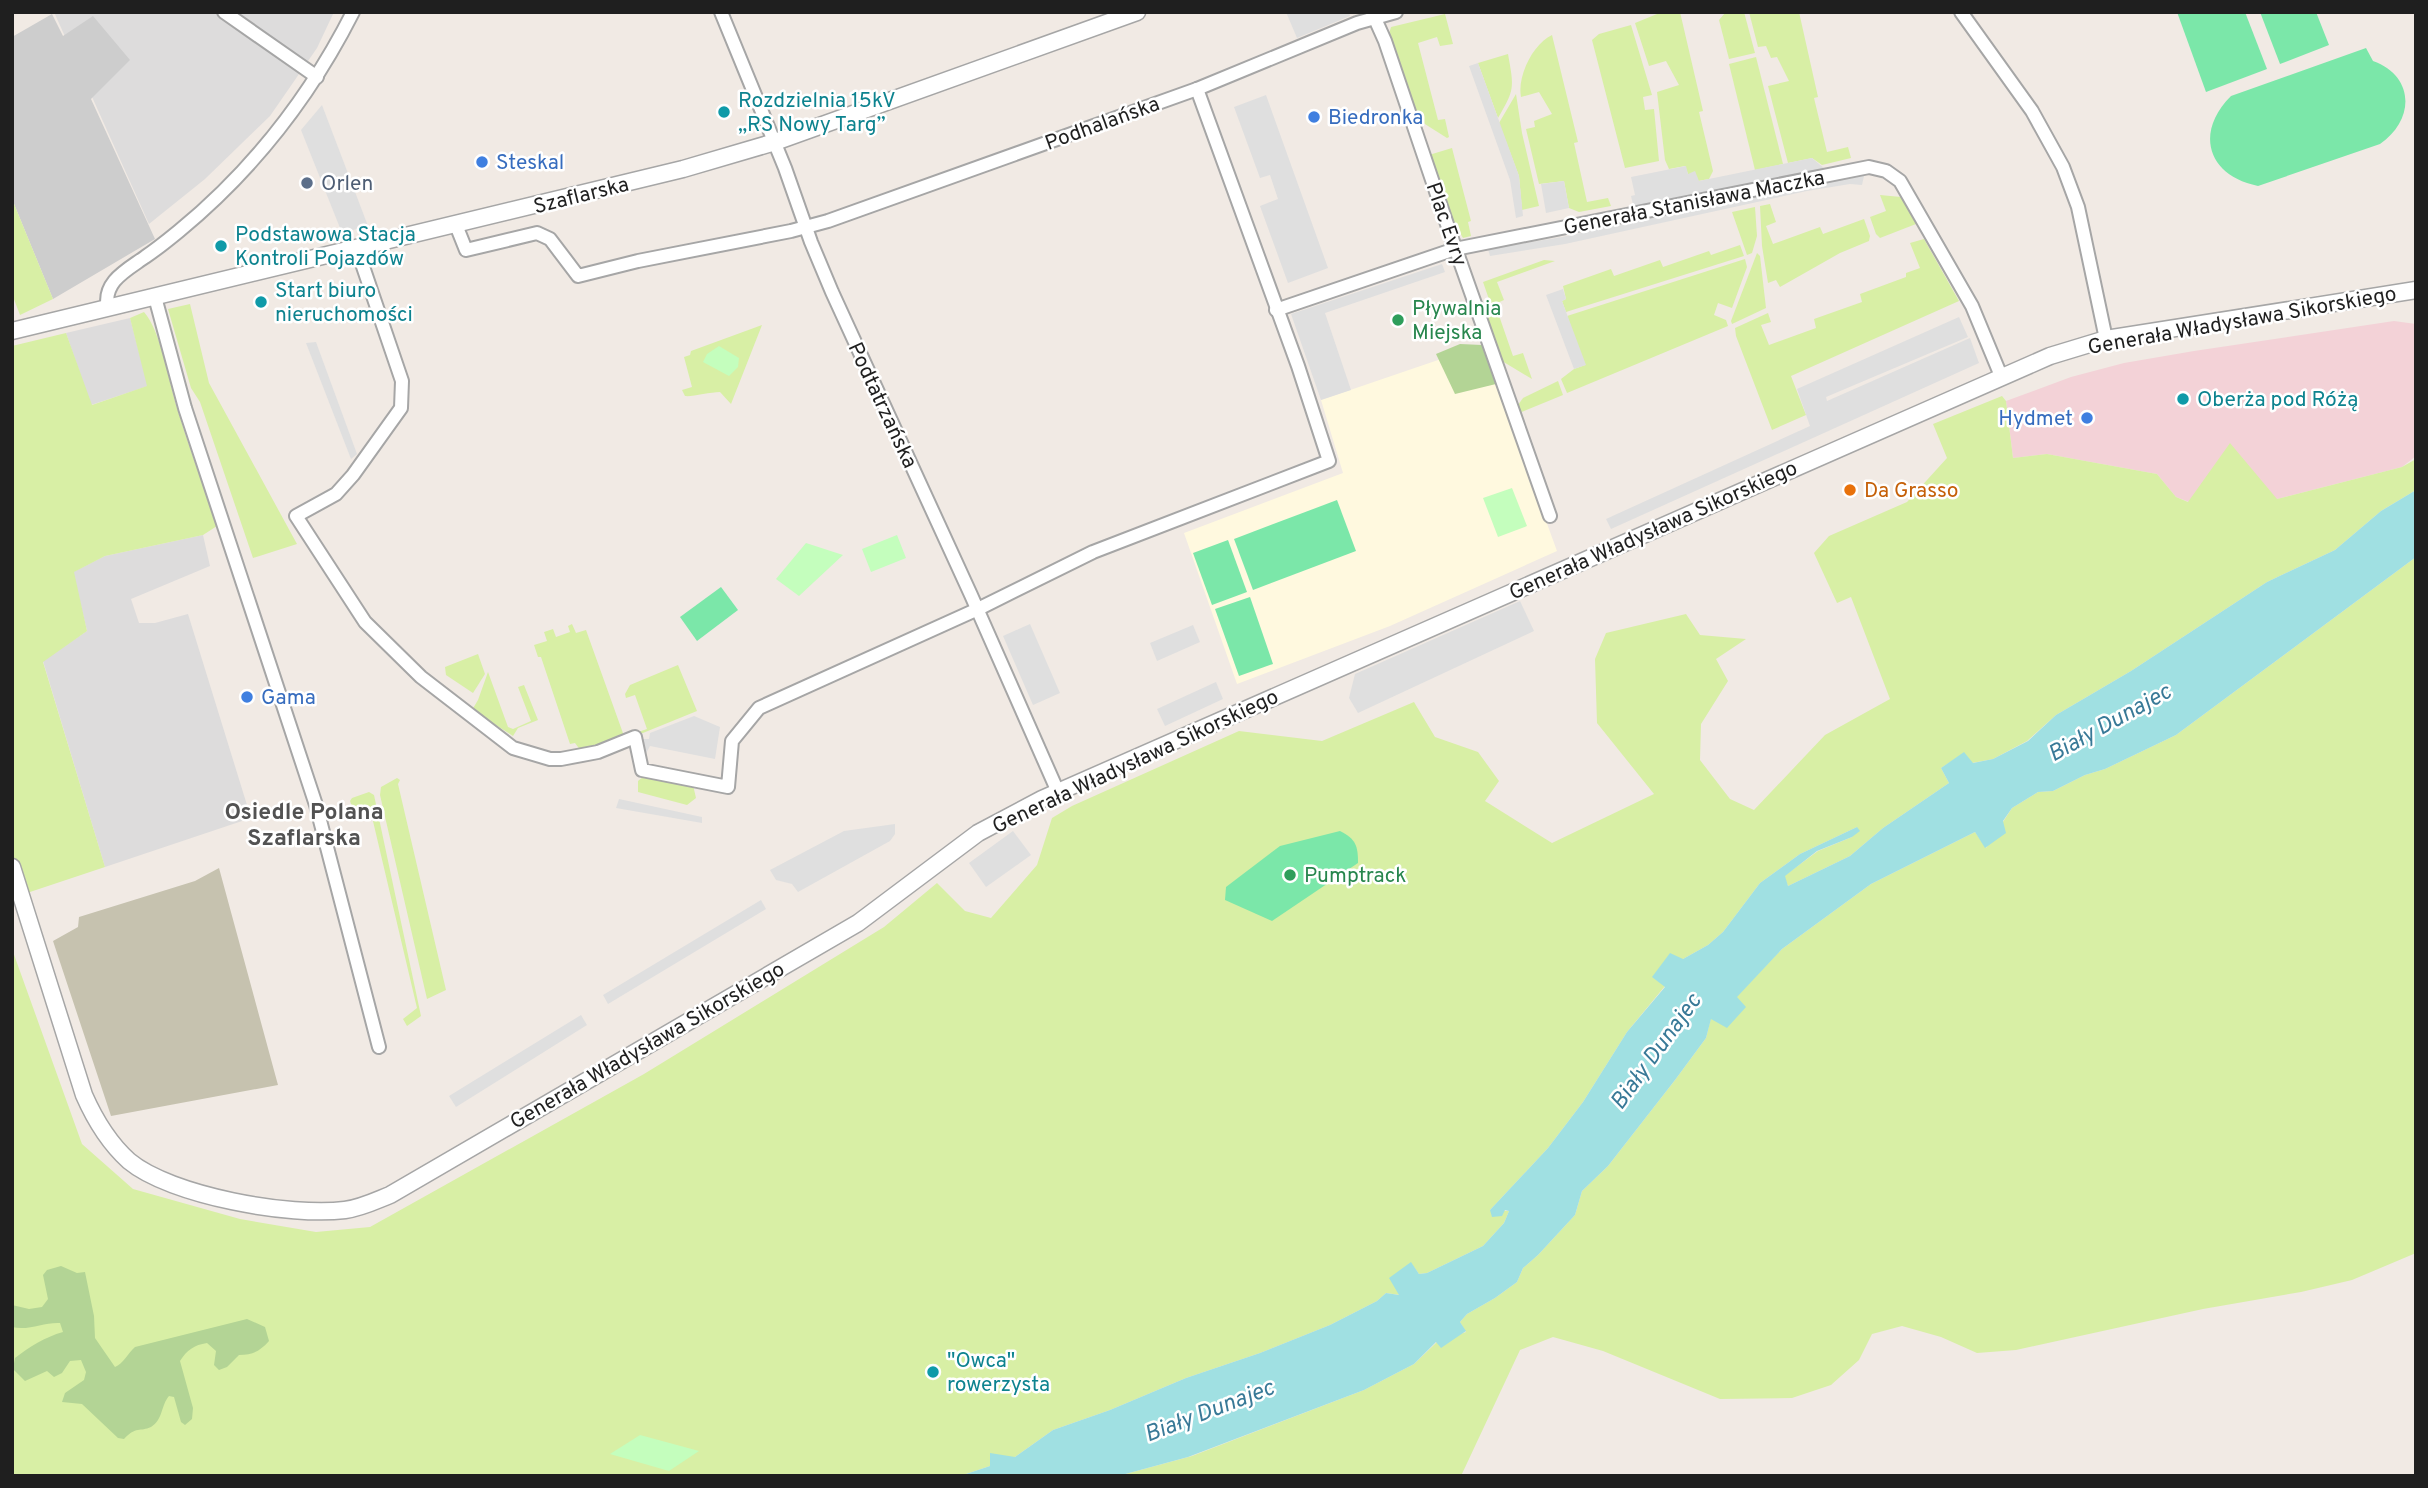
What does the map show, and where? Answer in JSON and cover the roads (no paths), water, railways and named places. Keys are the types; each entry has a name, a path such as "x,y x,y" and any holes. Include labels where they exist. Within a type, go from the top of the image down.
{"street":[{"path":"224,12 317,76"},
{"path":"108,308 106,300 117,276 177,232 242,174 280,130 334,51 354,12"},
{"name":"Podtatrzańska","path":"720,12 775,142 832,292 1058,792"},
{"name":"Szaflarska","path":"12,331 636,181 775,142 1137,12"},
{"name":"Podhalańska","path":"456,225 467,250 537,233 550,239 578,276 806,227 1197,89 1373,15 1396,12"},
{"path":"1961,12 2032,111 2063,167 2078,207 2106,339"},
{"name":"Plac Evry","path":"1373,15 1385,41 1455,249 1550,516"},
{"path":"357,249 402,381 401,408 353,475 336,494 296,516 365,622 421,677 513,748 550,759 561,759 598,752 635,737 642,770 728,787 732,741 758,708 978,610 1093,552 1329,461 1298,366 1197,89"},
{"name":"Generała Stanisława Maczka","path":"1276,310 1455,249 1869,167 1886,171 1900,181 1972,306 2001,376"},
{"name":"Generała Władysława Sikorskiego","path":"12,867 84,1095 112,1144 131,1162 155,1178 178,1188 308,1212 364,1206 390,1195 848,929 978,833 1058,792 2050,356 2106,339 2416,290"},
{"path":"155,297 185,408 316,805 379,1047"}],"water":[{"name":"Biały Dunajec","path":"2416,490 2416,557 2176,735 2053,791 2038,792 2012,808 2003,821 2006,833 1985,848 1975,832 1871,884 1782,949 1737,997 1746,1007 1727,1028 1711,1019 1706,1038 1675,1080 1608,1166 1582,1191 1575,1215 1523,1268 1517,1282 1467,1314 1460,1322 1466,1331 1441,1348 1436,1342 1414,1364 1364,1390 1188,1457 1118,1476 960,1476 990,1466 990,1453 1015,1457 1053,1430 1330,1325 1377,1301 1386,1293 1399,1295 1389,1278 1411,1262 1419,1274 1427,1273 1483,1246 1504,1223 1509,1211 1505,1210 1502,1216 1492,1217 1490,1210 1548,1148 1583,1102 1627,1032 1665,987 1652,977 1670,953 1683,959 1708,945 1723,932 1760,883 1800,854 1857,827 1860,831 1852,837 1817,851 1785,876 1788,886 1850,856 1883,828 1949,783 1941,768 1964,752 1973,763 1993,759 2028,741 2056,715 2131,671 2267,582 2335,550 2381,511"}],"place":[{"name":"Rozdzielnia 15kV „RS Nowy Targ”","path":"724,112"},
{"name":"Biedronka","path":"1314,117"},
{"name":"Steskal","path":"482,162"},
{"name":"Orlen","path":"307,183"},
{"name":"Podstawowa Stacja Kontroli Pojazdów","path":"221,246"},
{"name":"Start biuro nieruchomości","path":"261,302"},
{"name":"Pływalnia Miejska","path":"1398,320"},
{"name":"Oberża pod Różą","path":"2183,399"},
{"name":"Hydmet","path":"2087,418"},
{"name":"Da Grasso","path":"1850,490"},
{"name":"Gama","path":"247,697"},
{"name":"Pumptrack","path":"1290,875"},
{"name":"\"Owca\" rowerzysta","path":"933,1372"}],"district":[{"name":"Osiedle Polana Szaflarska","path":"304,824"}]}
